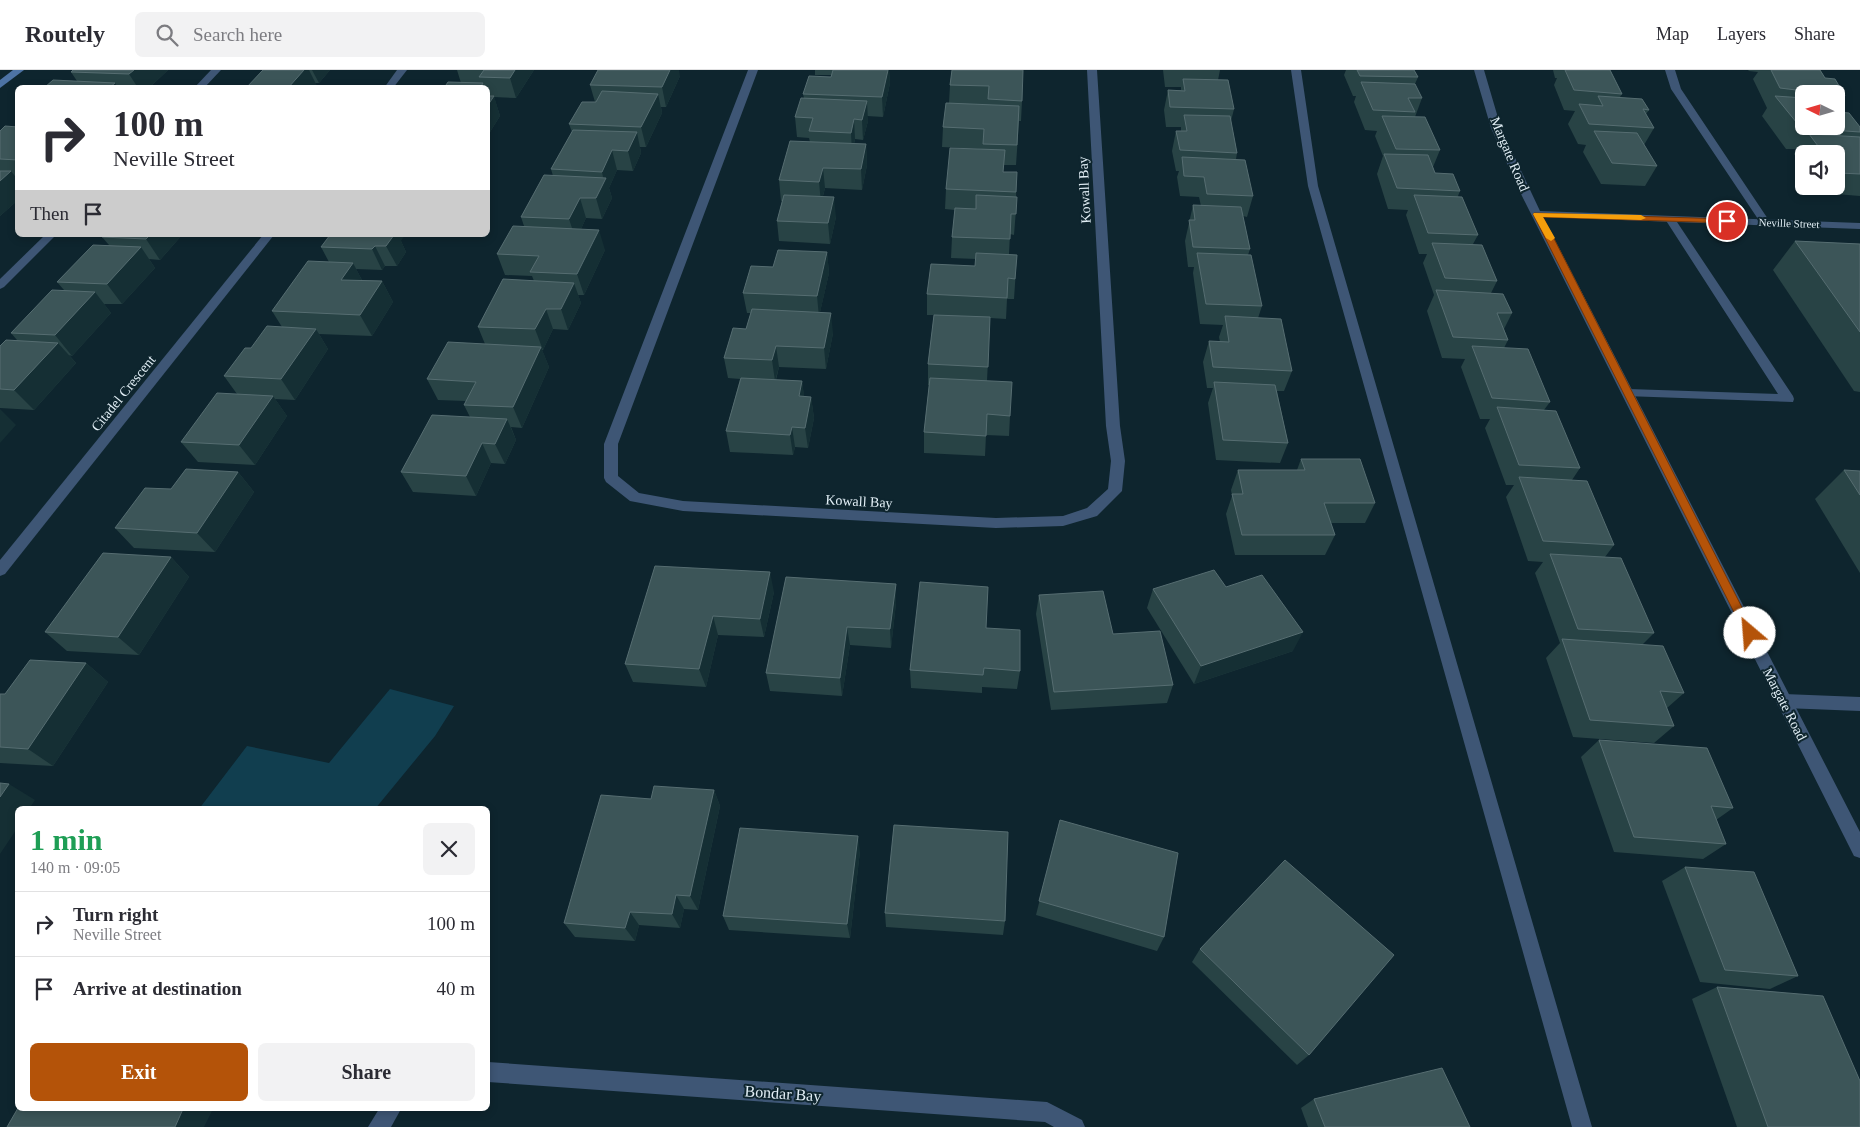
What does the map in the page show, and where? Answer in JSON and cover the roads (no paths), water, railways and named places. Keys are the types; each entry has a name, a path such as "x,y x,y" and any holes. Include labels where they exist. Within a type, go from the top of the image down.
{"street":[{"path":"0,85 19,70"},
{"path":"201,85 216,70"},
{"path":"390,85 402,70"},
{"name":"Kowall Bay","path":"752,70 611,444 611,478 635,497 683,506 996,524 1063,522 1092,512 1115,491 1118,461 1113,426 1092,70"},
{"path":"1296,70 1313,186 1582,1127"},
{"name":"Margate Road","path":"1478,70 1496,128 1537,214 1860,850"},
{"path":"1670,70 1676,89 1765,222"},
{"name":"Neville Street","path":"1537,214 1860,226"},
{"path":"1629,393 1788,399 1670,219"},
{"path":"0,285 49,237"},
{"name":"Citadel Crescent","path":"0,570 267,237"},
{"path":"1784,702 1860,704"},
{"name":"Bondar Bay","path":"490,1072 1047,1112 1075,1127"},
{"path":"378,1127 390,1111"}]}
